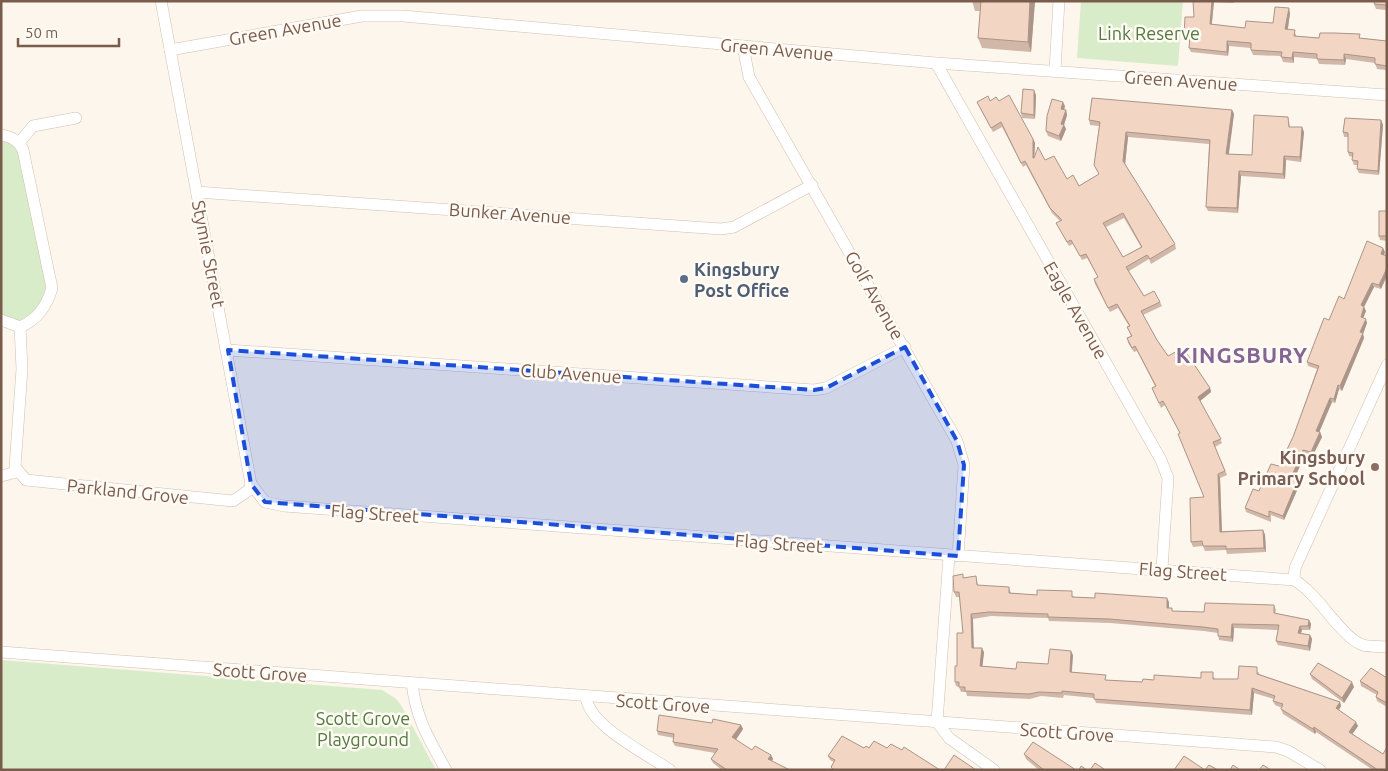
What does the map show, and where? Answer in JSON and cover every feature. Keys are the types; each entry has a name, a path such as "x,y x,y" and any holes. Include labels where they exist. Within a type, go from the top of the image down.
{"street":[{"name":"Stymie Street","path":"161,1 252,484 265,502"},
{"path":"1055,70 1059,1"},
{"name":"Green Avenue","path":"170,50 362,16 403,16 936,63 1387,95"},
{"name":"Golf Avenue","path":"743,46 748,77 812,185 957,441 964,465 937,722"},
{"name":"Eagle Avenue","path":"936,63 1161,460 1168,478 1162,569"},
{"path":"19,143 33,126 76,118"},
{"path":"1,135 12,138 19,143 52,288 48,301 31,322 20,327 1,320"},
{"name":"Bunker Avenue","path":"197,192 721,229 734,228 812,185"},
{"path":"1,476 18,472 15,455 22,369 20,327"},
{"name":"Club Avenue","path":"228,350 814,390 826,388 904,347"},
{"path":"1387,365 1295,568 1294,580 1307,587 1352,639 1363,645 1387,647"},
{"name":"Parkland Grove","path":"18,472 26,480 233,501 249,490 252,484"},
{"name":"Flag Street","path":"265,502 284,506 1294,580"},
{"name":"Scott Grove","path":"1,652 586,698 1276,747 1288,751 1320,770"},
{"path":"412,683 415,707 423,728 446,770"},
{"path":"586,698 587,706 600,722 670,770"},
{"path":"937,722 949,738 994,770"}],"highlighted area":[{"path":"905,347 957,441 964,465 958,556 265,502 251,484 228,350 814,390 826,388"}],"green space":[{"name":"Link Reserve","path":"1081,1 1183,1 1178,66 1077,58"},
{"path":"1,140 10,141 19,151 46,287 39,309 21,323 1,316"},
{"name":"Scott Grove Playground","path":"1,660 382,690 395,698 401,705 436,770 1,770"}],"building":[{"path":"981,1 1030,1 1028,42 978,38"},
{"path":"1193,1 1212,1 1210,24 1245,28 1246,21 1273,23 1275,7 1289,8 1285,29 1295,30 1294,36 1319,38 1320,33 1360,34 1359,38 1387,41 1387,66 1375,64 1375,58 1344,54 1344,60 1317,59 1317,54 1293,52 1292,58 1281,57 1282,52 1251,50 1251,43 1227,41 1227,52 1189,48 1190,37 1184,36 1185,17 1194,17"},
{"path":"1375,1 1387,1 1387,5 1374,4"},
{"path":"1023,89 1034,90 1034,115 1021,113"},
{"path":"1009,95 1033,139 1033,158 1038,147 1045,160 1054,156 1067,179 1073,175 1079,186 1099,174 1094,165 1100,122 1089,120 1092,98 1232,110 1226,154 1252,155 1254,115 1288,117 1289,127 1302,127 1300,157 1284,156 1283,174 1239,171 1237,208 1206,207 1210,140 1126,132 1123,161 1175,244 1150,259 1147,255 1126,267 1144,296 1154,291 1160,302 1141,311 1168,356 1183,348 1210,388 1198,397 1221,439 1213,442 1225,471 1218,474 1220,532 1263,530 1264,548 1226,549 1226,546 1203,546 1202,541 1191,542 1190,498 1204,497 1178,434 1180,433 1163,401 1159,403 1152,388 1156,386 1135,346 1132,348 1127,338 1132,336 1127,327 1130,326 1117,304 1108,308 1094,279 1098,277 1086,254 1080,256 1071,240 1067,242 1056,223 1062,220 1050,208 1025,161 1021,163 1001,122 991,128 977,102 988,96 990,101 996,97 999,101","holes":["1123,213 1142,247 1123,257 1103,223"]},
{"path":"1052,99 1063,102 1061,109 1066,110 1061,124 1064,125 1059,136 1046,131 1047,116"},
{"path":"1345,118 1381,120 1378,171 1357,169 1358,161 1352,160 1353,153 1348,152 1348,133 1343,132"},
{"path":"1379,211 1387,211 1387,236 1379,236"},
{"path":"1367,241 1383,248 1381,254 1387,256 1387,268 1379,285 1372,283 1361,305 1364,307 1361,317 1366,319 1360,332 1363,333 1340,386 1338,385 1334,399 1330,398 1316,431 1320,432 1311,452 1303,450 1291,478 1297,482 1283,516 1269,511 1269,517 1245,508 1253,489 1259,491 1271,464 1279,466 1293,437 1319,366 1307,362 1324,318 1329,320 1339,296 1344,299"},
{"path":"963,574 963,578 976,576 977,585 1009,587 1009,593 1037,595 1037,590 1072,591 1072,597 1095,598 1095,593 1167,598 1167,608 1172,608 1172,611 1204,612 1205,603 1274,605 1274,613 1309,620 1308,626 1300,626 1298,633 1310,635 1308,646 1276,641 1279,625 1232,624 1231,637 1218,636 1218,629 1203,627 1109,619 1048,617 1048,614 989,612 971,614 972,648 982,648 980,666 1016,669 1017,662 1048,664 1050,649 1071,651 1070,672 1106,675 1105,680 1142,682 1143,679 1154,680 1154,675 1201,678 1201,672 1213,672 1213,679 1238,679 1239,666 1257,667 1257,674 1340,702 1336,708 1356,722 1349,732 1383,754 1387,747 1387,769 1378,770 1314,727 1313,729 1281,709 1283,704 1273,701 1275,696 1252,688 1250,710 1094,699 1094,694 1062,691 1062,693 1039,692 1029,694 965,691 965,687 959,687 959,682 955,682 957,633 963,633 959,592 954,592 953,576"},
{"path":"1318,663 1352,682 1342,698 1310,674"},
{"path":"1371,668 1387,678 1387,702 1376,697 1378,692 1360,681"},
{"path":"659,715 712,723 713,719 741,725 732,737 752,750 755,746 771,755 768,759 790,770 727,770 711,759 718,749 673,742 674,734 657,731"},
{"path":"842,736 864,748 866,746 869,748 874,741 887,748 891,744 902,750 904,747 940,770 832,770 831,767 835,760 828,756"},
{"path":"1033,742 1076,770 1044,770 1024,754"},
{"path":"954,755 976,770 944,770"},
{"path":"1184,756 1205,770 1174,770"},
{"path":"1095,763 1104,769 1104,770 1090,770"},
{"path":"1209,765 1218,770 1205,770"},
{"path":"1233,765 1240,770 1230,770"},
{"path":"1263,765 1271,770 1259,770"},
{"path":"1081,766 1087,770 1079,770"}],"place":[{"name":"Kingsbury Post Office","path":"684,279"},
{"name":"Kingsbury Primary School","path":"1375,467"}],"district":[{"name":"KINGSBURY","path":"1242,354"}]}
